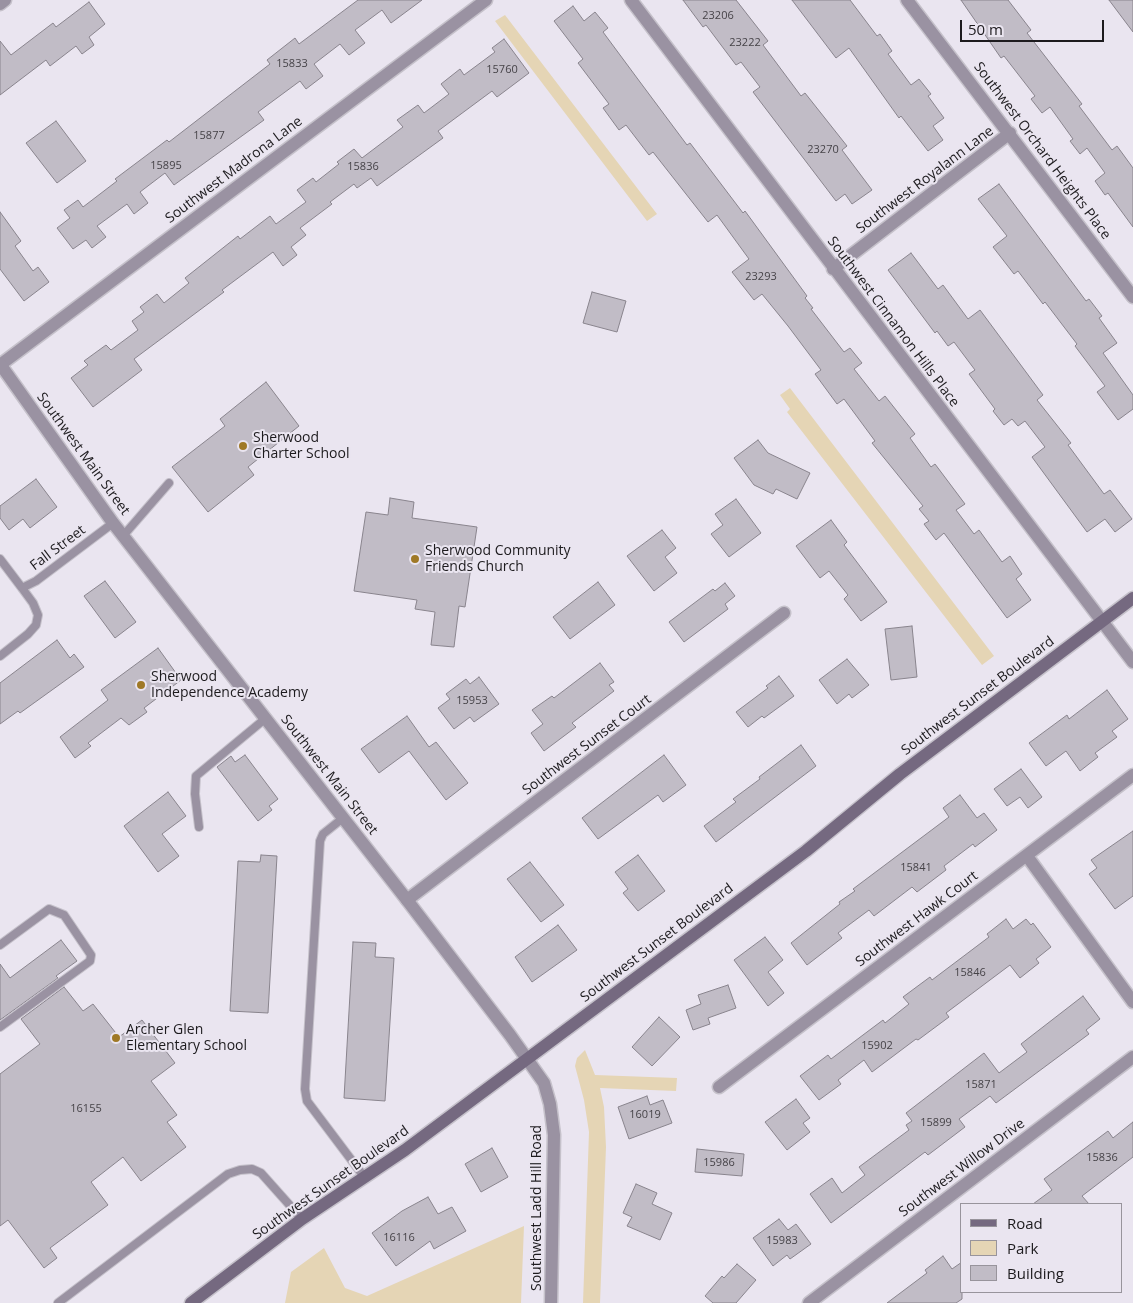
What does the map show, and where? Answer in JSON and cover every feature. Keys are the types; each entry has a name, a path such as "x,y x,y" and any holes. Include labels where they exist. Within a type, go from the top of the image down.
{"main road":[{"name":"Southwest Sunset Boulevard","path":"191,1303 302,1219 365,1178 528,1059 806,851 900,774 1133,598"}],"street":[{"path":"0,4 5,0"},
{"name":"Southwest Madrona Lane","path":"0,365 486,0"},
{"name":"Southwest Cinnamon Hills Place","path":"631,0 833,269 1133,662"},
{"name":"Southwest Orchard Heights Place","path":"907,0 1133,297"},
{"name":"Southwest Royalann Lane","path":"833,269 1010,133"},
{"name":"Southwest Main Street","path":"0,365 113,523 407,900 528,1059"},
{"name":"Southwest Sunset Court","path":"407,900 784,614"},
{"name":"Southwest Hawk Court","path":"719,1087 1133,775"},
{"path":"1028,856 1133,1002"},
{"name":"Southwest Willow Drive","path":"809,1303 1133,1057"},
{"name":"Southwest Ladd Hill Road","path":"528,1059 547,1091 554,1135 552,1303"}],"lane":[{"path":"123,536 169,483"},
{"name":"Fall Street","path":"0,559 22,588 36,581 113,523"},
{"path":"0,656 28,634 36,624 38,615 33,603 22,588"},
{"path":"200,827 195,794 196,776 266,718"},
{"path":"343,818 322,834 320,841 305,1089 307,1102 365,1178"},
{"path":"0,945 49,909 64,915 91,955 90,960 0,1027"},
{"path":"58,1303 228,1174 240,1170 252,1170 261,1173 302,1219"}],"green space":[{"path":"505,15 657,214 647,221 495,21"},
{"path":"790,388 994,656 982,665 787,412 790,409 780,395"},
{"path":"585,1050 595,1075 677,1078 676,1091 600,1088 604,1107 606,1147 600,1303 583,1303 589,1132 584,1100 575,1066 577,1058"},
{"path":"524,1226 521,1303 285,1303 291,1272 324,1248 345,1288 367,1296"}],"building":[{"path":"358,0 422,0 391,23 382,10 355,30 365,43 349,55 340,44 314,64 323,76 306,89 300,81 258,112 264,120 174,185 165,173 140,192 148,203 134,214 127,204 97,226 106,237 92,248 86,240 73,249 57,228 70,218 64,210 78,200 83,207 117,181 115,179 167,140 169,142 270,64 267,60 295,38 299,44"},
{"path":"683,0 736,0 768,41 763,45 801,96 805,93 847,146 842,150 872,190 852,204 845,194 836,201 753,92 760,87 741,62 736,65 706,25 703,27"},
{"path":"792,0 850,0 877,36 880,34 892,51 888,54 911,85 919,79 931,94 928,96 944,118 933,126 943,140 928,151 901,116 899,118 849,48 836,58"},
{"path":"961,0 1008,0 1031,30 1027,33 1082,104 1079,106 1112,150 1117,146 1133,168 1133,227 1108,193 1105,195 1095,181 1105,173 1087,148 1080,154 1070,141 1073,139 1050,107 1042,113 1031,99 1035,96 1004,56 1001,58"},
{"path":"1109,0 1133,0 1133,32"},
{"path":"89,2 105,24 89,37 94,45 82,54 76,46 50,66 46,60 0,95 0,41 11,55 53,23 56,27"},
{"path":"573,6 584,21 595,12 608,28 603,32 687,145 690,143 743,213 745,211 807,296 805,298 813,308 811,309 844,352 850,348 862,363 854,369 879,401 885,396 915,434 910,438 931,467 935,464 965,504 956,510 974,534 979,530 1002,562 1010,556 1022,574 1016,579 1031,600 1007,618 944,533 936,540 924,524 929,521 919,509 923,506 872,443 875,441 844,399 837,404 815,374 821,370 788,326 762,294 754,300 732,272 749,259 717,215 708,222 653,152 649,155 626,125 619,130 603,108 609,104 578,63 583,59 554,21"},
{"path":"504,39 529,73 497,97 492,91 438,131 443,138 377,186 371,178 357,188 354,184 330,202 332,204 300,228 306,235 291,247 297,255 283,266 273,252 222,290 224,292 134,359 142,370 93,407 71,378 88,365 84,361 106,345 111,350 138,330 132,321 144,312 140,307 157,294 164,303 189,283 185,278 238,236 240,239 270,216 276,224 306,202 297,190 313,178 316,182 354,149 362,158 403,127 397,120 418,105 424,113 449,94 441,84 460,69 464,75 495,52 492,48"},
{"path":"56,121 86,161 57,183 26,143"},
{"path":"999,184 1086,301 1089,299 1102,316 1099,318 1117,343 1103,353 1133,395 1133,409 1118,420 1097,392 1105,386 1075,346 1077,344 1045,302 1043,304 1018,271 1014,274 993,247 1007,236 978,199"},
{"path":"0,212 21,241 15,246 33,271 38,267 49,282 24,301 0,269"},
{"path":"911,253 938,289 943,285 968,319 980,310 1043,395 1037,400 1071,443 1068,445 1104,494 1110,490 1132,519 1115,532 1105,519 1087,532 1032,457 1045,447 1025,421 1018,426 1012,419 1004,425 993,411 995,409 969,374 975,370 954,342 948,346 937,331 935,333 888,270"},
{"path":"592,292 626,301 617,332 583,323"},
{"path":"266,382 299,426 248,467 254,475 208,512 172,467 225,426 220,419"},
{"path":"758,440 768,453 810,473 797,499 776,489 773,494 754,485 734,458"},
{"path":"36,479 57,507 30,528 23,519 9,530 0,518 0,506"},
{"name":"Sherwood Community Friends Church","path":"390,498 414,502 412,518 477,527 465,607 459,606 454,647 431,645 435,612 415,609 417,600 354,591 366,512 388,515"},
{"path":"736,499 761,533 729,557 711,534 723,525 715,514"},
{"path":"831,520 847,542 844,545 887,602 861,621 844,599 848,595 829,571 820,578 796,546"},
{"path":"662,530 676,548 665,557 677,573 654,591 627,556"},
{"path":"105,581 136,622 115,638 84,596"},
{"path":"598,582 615,605 570,639 553,617"},
{"path":"725,583 735,596 725,604 728,609 684,642 669,622 713,589 715,591"},
{"path":"912,626 917,677 891,680 885,629"},
{"path":"57,640 70,658 74,654 84,667 20,713 18,711 0,724 0,683"},
{"name":"Sherwood Independence Academy","path":"158,648 181,680 144,708 147,712 129,725 121,718 88,743 91,746 75,758 60,737 108,700 101,690"},
{"path":"847,659 869,685 852,698 849,694 837,704 819,680"},
{"path":"600,663 614,682 609,685 614,691 572,723 576,727 544,751 531,733 543,724 532,710 552,696 554,698"},
{"path":"779,676 794,696 748,727 736,712 768,688 766,686"},
{"path":"479,677 499,704 474,722 470,717 454,729 438,708 450,699 446,694 466,679 470,684"},
{"path":"1107,690 1128,719 1112,731 1117,737 1095,753 1098,757 1080,771 1066,751 1046,766 1029,743 1067,715 1069,719"},
{"path":"407,716 429,747 436,742 468,783 446,800 409,751 379,773 361,749"},
{"path":"801,745 816,766 716,842 704,826 736,802 733,799 760,779 759,777"},
{"path":"245,755 278,799 269,806 272,810 258,821 217,767 231,756 235,762"},
{"path":"664,755 686,785 663,802 658,795 598,839 582,818"},
{"path":"1021,769 1042,797 1028,808 1020,797 1007,806 994,789"},
{"path":"168,792 186,816 162,834 179,856 158,872 124,826"},
{"path":"960,795 977,818 984,813 997,830 975,847 973,844 944,866 946,870 917,892 912,887 874,916 869,910 838,933 842,938 807,965 791,943 840,904 839,902 855,891 853,889 949,817 943,808"},
{"path":"1133,831 1133,896 1115,909 1089,874 1097,868 1091,860"},
{"path":"261,855 277,856 268,1013 230,1011 238,861 260,862"},
{"path":"638,855 665,891 638,911 623,893 628,889 615,872"},
{"path":"530,862 564,905 541,922 507,879"},
{"path":"1006,919 1013,929 1026,919 1031,925 1033,923 1051,947 1036,959 1039,963 1020,978 1010,965 946,1013 949,1017 918,1040 916,1039 872,1072 864,1060 838,1080 841,1084 819,1100 800,1076 828,1055 831,1059 883,1020 885,1023 909,1004 903,997 930,977 932,980 989,937 987,934"},
{"path":"558,925 577,950 532,982 515,957"},
{"path":"765,937 783,960 768,972 784,993 768,1006 734,960"},
{"path":"61,940 77,961 56,976 58,978 0,1020 0,964 10,978"},
{"path":"353,942 376,943 375,957 394,958 385,1101 344,1098"},
{"path":"728,985 736,1008 708,1018 710,1024 693,1030 686,1010 701,1004 698,995"},
{"path":"64,987 83,1011 93,1004 119,1037 142,1020 175,1063 151,1081 177,1115 167,1122 186,1147 141,1181 123,1157 91,1182 108,1205 50,1248 57,1258 44,1268 8,1220 0,1226 0,1074 40,1044 21,1019"},
{"path":"1083,996 1100,1019 1086,1030 1089,1034 996,1103 990,1096 959,1119 965,1127 928,1155 925,1152 831,1223 810,1194 832,1178 842,1193 865,1175 859,1167 909,1130 906,1125 912,1121 906,1113 984,1053 999,1073 1027,1052 1021,1044"},
{"path":"659,1017 680,1037 652,1066 632,1047"},
{"path":"647,1096 650,1105 663,1100 672,1123 629,1139 618,1107"},
{"path":"796,1099 810,1118 803,1123 810,1132 787,1150 765,1122"},
{"path":"1133,1122 1133,1157 1082,1196 1088,1203 1034,1203 1052,1190 1044,1179 1108,1131 1113,1138"},
{"path":"492,1148 508,1177 481,1192 465,1164"},
{"path":"697,1149 744,1154 742,1176 695,1172"},
{"path":"636,1184 657,1193 652,1204 672,1213 660,1240 627,1226 632,1217 623,1213"},
{"path":"428,1197 438,1214 452,1207 466,1231 434,1249 430,1241 396,1266 372,1233 402,1211"},
{"path":"779,1219 788,1230 796,1224 811,1244 790,1259 787,1255 773,1266 753,1238"},
{"path":"943,1256 952,1269 960,1263 960,1293 962,1293 962,1299 956,1303 887,1303 927,1273 925,1270"},
{"path":"737,1264 756,1280 736,1303 713,1303 705,1296 722,1276 724,1278"}],"place":[{"name":"Sherwood Charter School","path":"243,446"},
{"name":"Sherwood Community Friends Church","path":"415,559"},
{"name":"Sherwood Independence Academy","path":"141,685"},
{"name":"Archer Glen Elementary School","path":"116,1038"}]}
